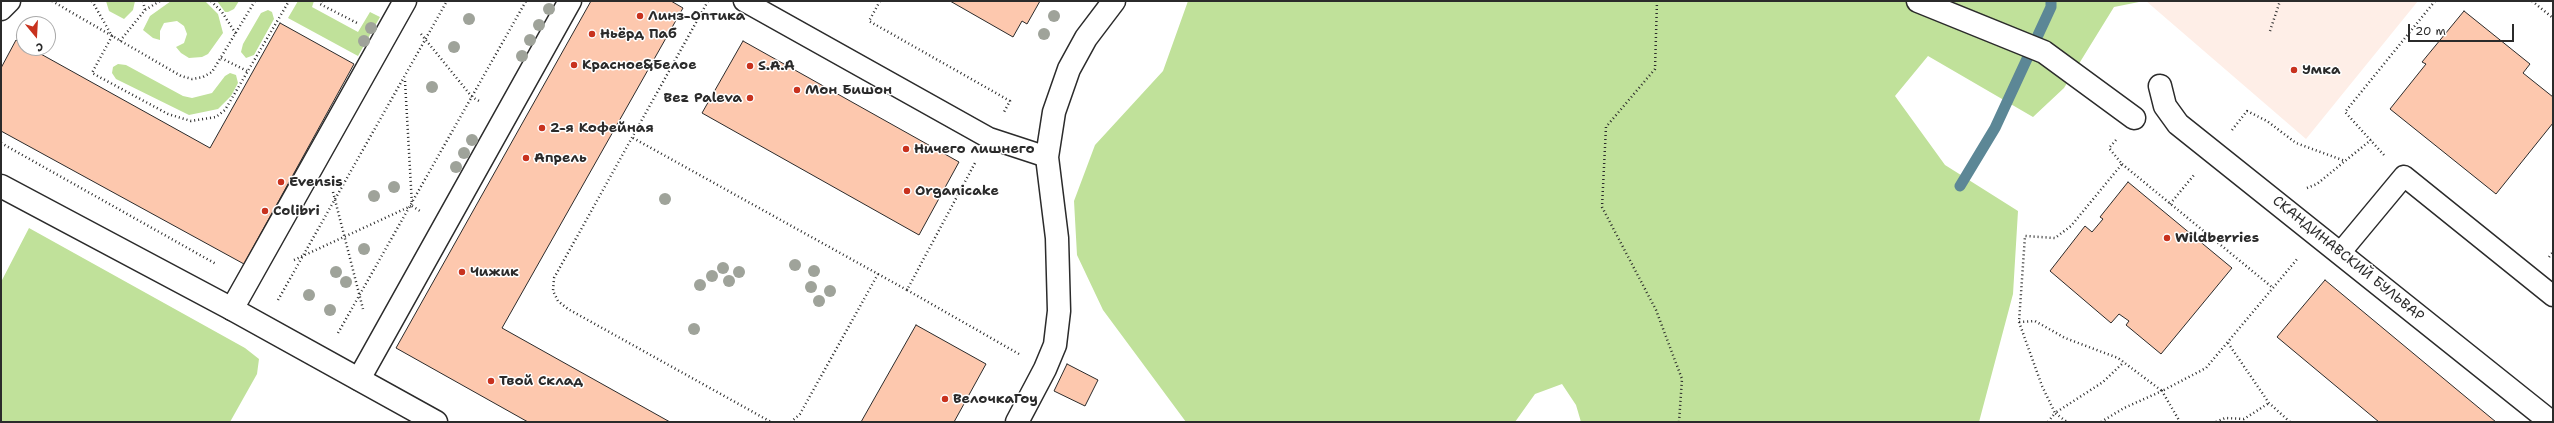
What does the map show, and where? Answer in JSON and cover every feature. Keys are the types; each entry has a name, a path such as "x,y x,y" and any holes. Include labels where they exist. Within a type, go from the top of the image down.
{"street":[{"path":"1,9 9,1"},
{"path":"232,309 405,1"},
{"path":"359,379 570,1"},
{"path":"1016,422 1045,369 1055,345 1059,311 1057,238 1048,157 1054,112 1069,70 1086,38 1114,1"},
{"path":"1918,1 2044,52 2134,118"},
{"name":"СКАНДИНАВСКИЙ БУЛЬВАР","path":"2160,86 2165,106 2172,116 2214,152 2551,422"},
{"path":"1,186 232,309 436,422"}],"lane":[{"path":"744,1 988,138 1048,157"},
{"path":"2340,252 2404,176 2553,296"}],"path":[{"path":"52,1 181,76 192,79 204,77 212,72 222,58 255,1"},
{"path":"92,1 112,36"},
{"path":"143,1 145,10"},
{"path":"120,41 145,10 160,1"},
{"path":"211,1 222,12 236,34"},
{"path":"112,36 92,73 180,119 192,121 216,117 225,110 249,72 289,1"},
{"path":"322,1 320,4 357,24 360,18"},
{"path":"264,327 405,79 447,1"},
{"path":"323,360 412,206 526,1"},
{"path":"708,1 554,278 553,290 558,301 568,309 771,422"},
{"path":"880,1 868,21 1010,101 988,138 907,290"},
{"path":"1657,1 1655,69 1606,127 1602,207 1656,310 1682,379 1679,422"},
{"path":"2270,31 2280,1"},
{"path":"2404,176 2345,112 2435,1"},
{"path":"2532,1 2553,18"},
{"path":"426,40 472,97 506,116"},
{"path":"222,58 249,72"},
{"path":"405,79 412,206"},
{"path":"2170,204 2247,111 2266,120 2296,143 2346,161"},
{"path":"2134,118 2109,148 2122,164 2273,288"},
{"path":"633,138 907,290 1045,369"},
{"path":"2273,199 2317,184 2371,140"},
{"path":"1,144 286,303"},
{"path":"322,149 374,352"},
{"path":"2067,422 2055,412 2042,386 2019,322 2025,236 2055,238 2071,226 2122,164"},
{"path":"290,262 412,206"},
{"path":"2101,422 2124,408 2162,391 2206,368 2317,234"},
{"path":"791,422 800,414 878,274"},
{"path":"2019,322 2035,321 2065,338 2124,362 2162,391 2180,422"},
{"path":"332,329 374,352"},
{"path":"2228,342 2269,403 2290,422"},
{"path":"2048,422 2055,412 2103,382 2124,362"},
{"path":"2216,422 2225,418 2244,419 2269,403"}],"shaded area":[{"name":"Умка","path":"2146,1 2418,1 2306,139"}],"green space":[{"path":"106,1 135,1 133,10 124,19 109,11"},
{"path":"171,1 205,1 218,14 223,33 208,54 202,57 189,58 181,53 176,47 184,43 187,34 184,26 177,21 164,23 160,31 160,40 153,38 143,30 150,16"},
{"path":"217,1 239,1 234,9 225,12"},
{"path":"298,1 314,1 312,7 358,32 370,12 380,17 358,56 288,18"},
{"path":"1188,1 2144,1 2114,7 2064,88 2033,117 1928,56 1895,96 1945,165 2018,211 2013,294 1979,422 1581,422 1576,405 1562,384 1535,394 1515,422 1186,422 1103,310 1077,255 1074,201 1095,145 1163,71"},
{"path":"268,10 272,12 274,19 254,55 246,58 241,52 243,44 261,13"},
{"path":"118,64 126,65 183,96 192,98 212,93 225,76 230,73 236,75 238,83 231,96 218,109 189,115 116,79 112,73 113,67"},
{"path":"29,228 245,348 259,359 257,374 230,422 1,422 1,282"}],"building":[{"path":"591,1 671,1 683,8 502,328 670,422 528,422 396,348"},
{"path":"950,1 1040,1 1027,24 1022,21 1013,37"},
{"path":"2464,11 2530,64 2523,73 2553,97 2553,123 2496,194 2390,109 2426,64 2422,62"},
{"path":"280,23 354,64 244,264 1,131 1,68 16,40 16,56 44,56 210,148"},
{"path":"743,41 959,162 919,235 702,113"},
{"path":"2128,182 2232,268 2161,354 2126,325 2129,321 2119,314 2111,323 2050,271 2085,226 2092,232 2103,219 2100,217"},
{"path":"2325,280 2496,422 2379,422 2277,337"},
{"path":"916,325 986,364 954,422 861,422"},
{"path":"1067,364 1098,380 1085,406 1054,391"}],"waterway":[{"path":"1960,186 1995,128 2051,7 2051,1"}],"place":[{"name":"Линз-Оптика","path":"640,16"},
{"name":"Ньёрд Паб","path":"592,34"},
{"name":"Красное&Белое","path":"574,65"},
{"name":"S.A.A","path":"750,66"},
{"name":"Умка","path":"2294,70"},
{"name":"Мон Бишон","path":"797,90"},
{"name":"Bez Paleva","path":"750,98"},
{"name":"2-я Кофейная","path":"542,128"},
{"name":"Ничего лишнего","path":"906,149"},
{"name":"Апрель","path":"526,158"},
{"name":"Evensis","path":"281,182"},
{"name":"Organicake","path":"907,191"},
{"name":"Colibri","path":"265,211"},
{"name":"Wildberries","path":"2167,238"},
{"name":"Чижик","path":"462,272"},
{"name":"Твой Склад","path":"491,381"},
{"name":"ВелочкаГоу","path":"945,399"}]}
